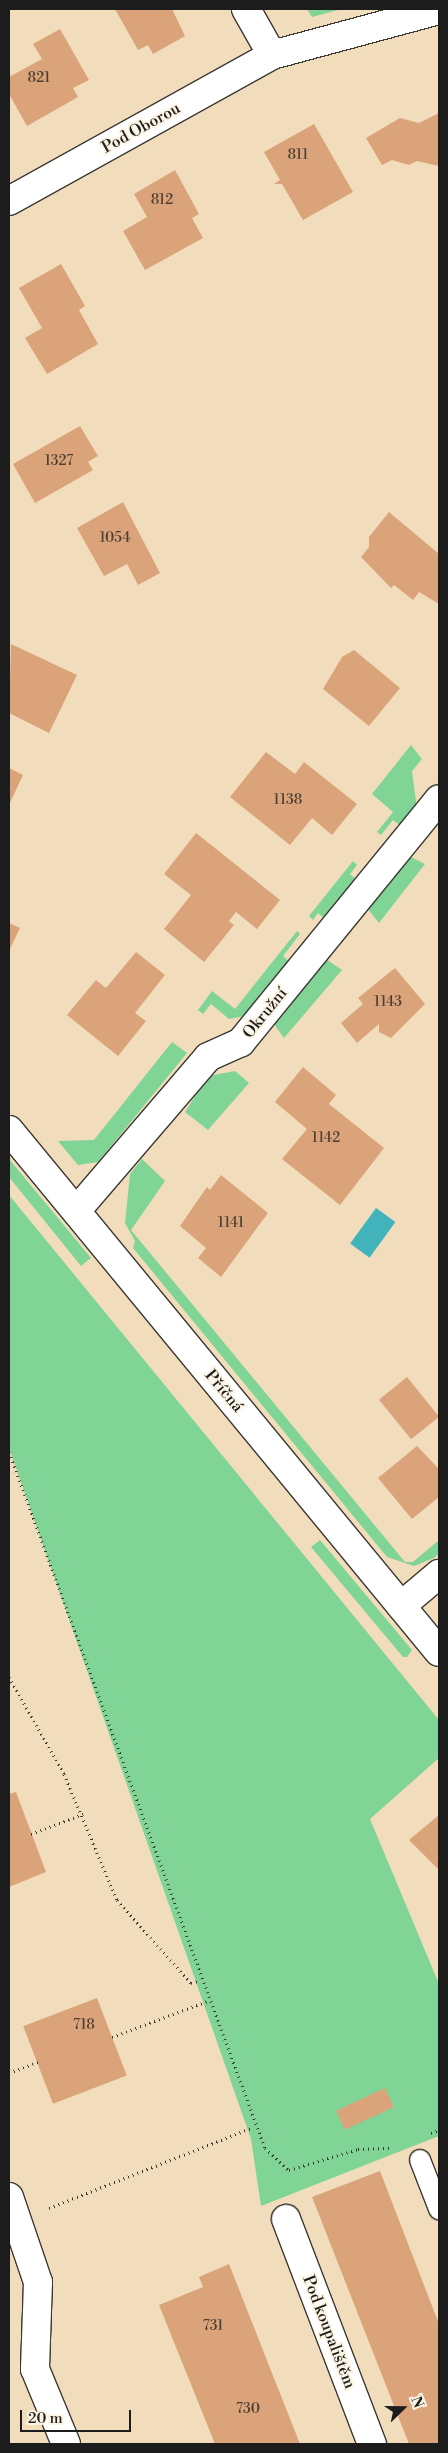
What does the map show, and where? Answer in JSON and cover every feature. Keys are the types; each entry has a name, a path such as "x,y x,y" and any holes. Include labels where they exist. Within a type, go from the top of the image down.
{"street":[{"path":"246,9 272,56"},
{"name":"Pod Oborou","path":"9,202 272,56 439,10"},
{"name":"Okružní","path":"77,1210 208,1057 241,1042 439,799"},
{"name":"Příčná","path":"9,1130 77,1210 439,1652"},
{"path":"401,1606 439,1574"},
{"path":"9,2196 38,2282 33,2346 35,2369 66,2444"},
{"name":"Pod koupalištěm","path":"286,2219 372,2444"}],"lane":[{"path":"420,2160 439,2209"}],"path":[{"path":"9,1452 254,2127 265,2148 289,2170 358,2149 403,2144"},
{"path":"9,1677 50,1745 83,1814 107,1878 132,1922 191,1983 201,1980"},
{"path":"32,1834 83,1814"},
{"path":"112,2037 208,2001"},
{"path":"9,2073 38,2062"},
{"path":"41,2211 254,2127"},
{"path":"421,2137 439,2130"}],"green space":[{"path":"307,9 342,9 312,17"},
{"path":"411,745 422,759 412,771 417,809 403,828 393,820 381,835 377,832 393,812 372,794"},
{"path":"409,856 425,864 379,923 367,908"},
{"path":"353,861 357,865 350,874 359,882 328,922 318,913 313,920 309,916"},
{"path":"297,931 300,934 283,956 293,965 245,1016 229,1019 211,1004 203,1014 198,1010 212,991 235,1009"},
{"path":"326,959 342,970 284,1038 274,1024"},
{"path":"172,1042 187,1053 98,1162 78,1165 58,1141 94,1140"},
{"path":"235,1071 249,1083 208,1130 185,1112 208,1076"},
{"path":"9,1159 91,1258 81,1266 9,1177"},
{"path":"142,1159 165,1181 131,1230 405,1562 413,1562 439,1540 439,1553 434,1558 414,1566 387,1557 133,1248 135,1241 125,1223 130,1174"},
{"path":"9,1195 439,1720 439,1758 370,1819 439,1984 439,2136 261,2206 251,2139 9,1448"},
{"path":"320,1540 412,1650 407,1657 403,1657 311,1547"}],"water":[{"path":"376,1208 395,1222 370,1258 350,1244"}],"building":[{"path":"115,9 172,9 185,36 153,54 148,45 138,50"},
{"path":"60,29 89,80 73,88 78,97 27,126 9,94 9,77 42,59 33,44"},
{"path":"439,113 439,166 417,161 409,165 392,160 382,165 366,138 400,118 419,123"},
{"path":"314,124 353,192 303,220 282,184 274,184 280,180 264,152"},
{"path":"175,170 199,214 192,218 203,238 145,270 123,231 147,217 134,194"},
{"path":"61,264 85,306 79,310 98,344 47,374 25,338 42,328 19,288"},
{"path":"80,426 98,456 88,462 93,470 35,503 13,464"},
{"path":"123,502 160,573 138,585 127,564 104,576 77,528"},
{"path":"389,512 439,554 439,604 419,592 413,600 394,585 391,588 361,557 369,547 369,537"},
{"path":"11,644 77,675 49,733 9,713"},
{"path":"354,650 400,688 369,726 323,689 342,657"},
{"path":"266,752 295,774 304,762 357,804 332,835 312,818 290,845 230,797"},
{"path":"9,768 23,775 9,805"},
{"path":"196,833 280,900 257,929 236,912 229,921 234,925 204,962 164,929 191,895 164,874"},
{"path":"9,923 20,928 9,951"},
{"path":"136,952 165,975 135,1013 146,1021 118,1056 67,1015 96,980 106,988"},
{"path":"395,968 425,1004 391,1038 379,1032 379,1024 357,1043 341,1023 363,1004 358,998"},
{"path":"303,1067 336,1095 329,1104 384,1148 340,1205 282,1159 307,1129 275,1102"},
{"path":"221,1175 268,1213 221,1277 198,1258 206,1248 180,1226 207,1187 210,1190"},
{"path":"407,1377 439,1417 411,1439 379,1400"},
{"path":"417,1446 439,1469 439,1497 412,1519 378,1478"},
{"path":"16,1792 46,1872 9,1887 9,1794"},
{"path":"439,1815 439,1870 409,1840"},
{"path":"97,1998 127,2075 53,2104 23,2026"},
{"path":"385,2088 394,2107 345,2130 336,2111"},
{"path":"380,2171 439,2324 439,2444 409,2444 312,2197"},
{"path":"229,2264 300,2444 215,2444 159,2305 203,2287 199,2277"}]}
